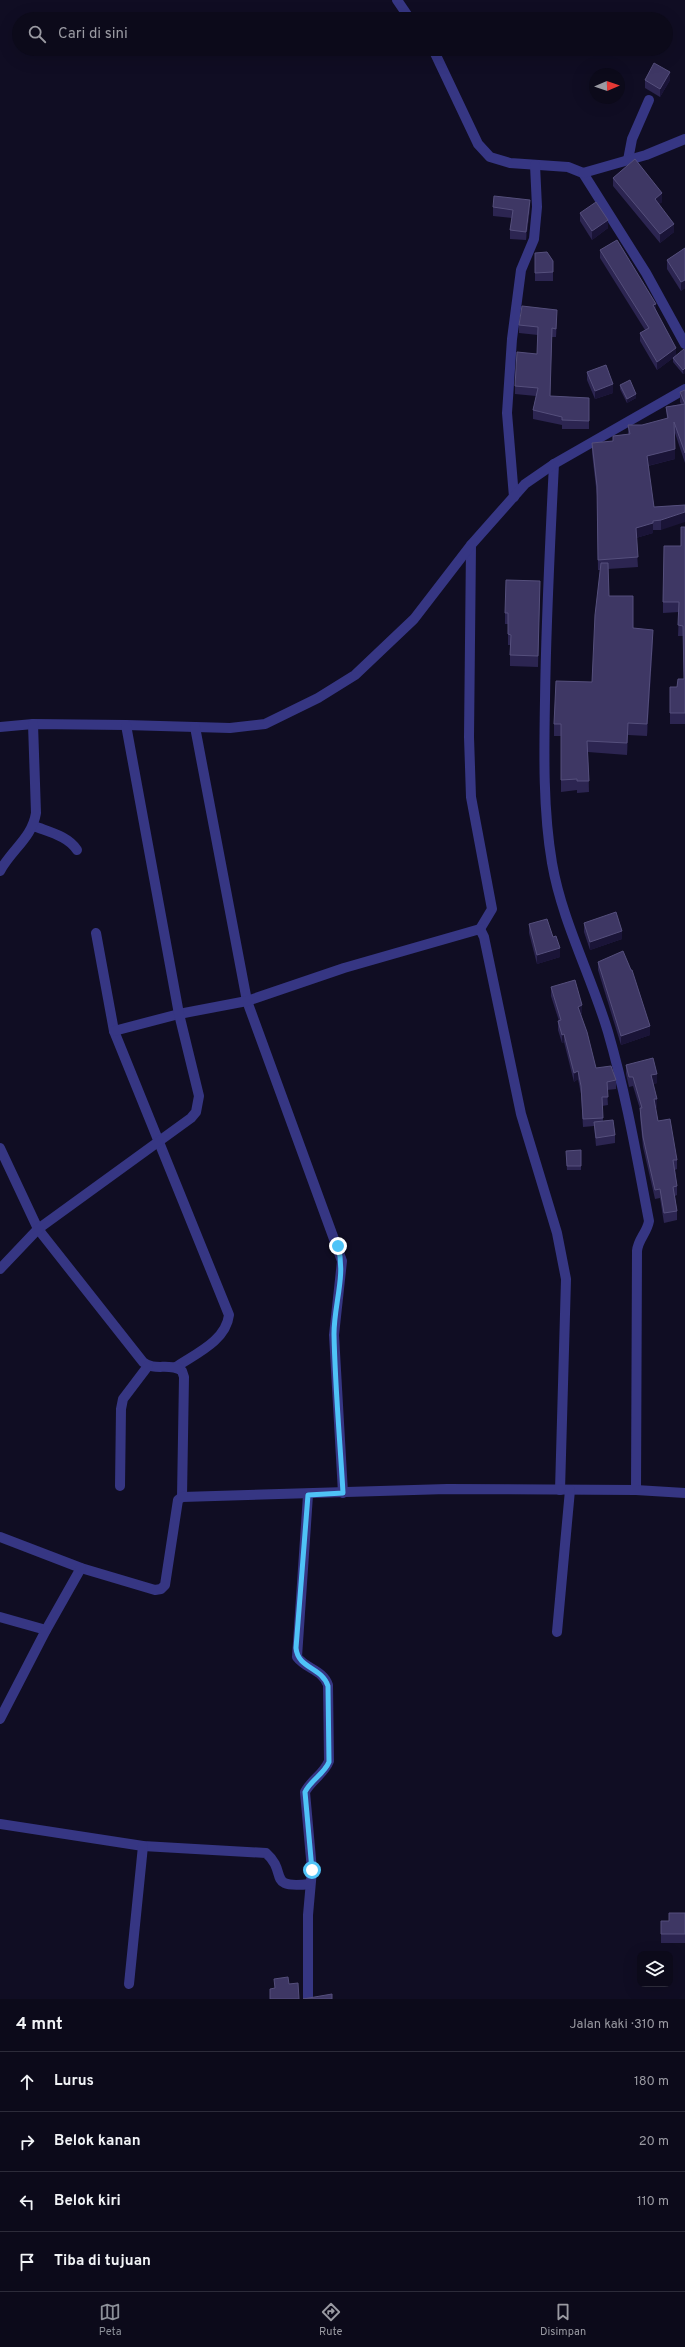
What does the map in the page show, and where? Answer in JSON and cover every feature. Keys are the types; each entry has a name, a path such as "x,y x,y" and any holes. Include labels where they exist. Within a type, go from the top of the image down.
{"street":[{"path":"397,0 405,12"},
{"path":"436,56 478,144 490,157 510,163 568,167 582,173 646,273 685,344"},
{"path":"628,160 632,139 649,100"},
{"path":"582,173 628,160 685,139"},
{"path":"514,497 507,413 511,347 521,270 534,239 537,207 535,165"},
{"path":"0,727 33,724 126,724 230,728 265,724 318,698 355,675 414,619 471,545 525,484 554,464 685,389"},
{"path":"554,464 547,584 545,668 544,752 548,831 552,864 565,913 607,1030 622,1083 649,1221 647,1231 638,1242 637,1251 636,1490"},
{"path":"114,1031 179,1014 247,1001 344,968 480,929 492,909 471,797 469,729 471,545"},
{"path":"0,871 9,856 28,836 34,826 36,813 33,724"},
{"path":"0,1268 38,1229 160,1142 191,1118 198,1104 199,1096 179,1014 126,724"},
{"path":"195,727 247,1001 342,1261 334,1335 343,1493"},
{"path":"34,826 66,839 78,850"},
{"path":"480,929 484,937 521,1114 557,1233 566,1279 565,1490 557,1632"},
{"path":"96,933 114,1031 229,1315 228,1326 222,1335 176,1367"},
{"path":"0,1148 38,1229 148,1366 176,1367 182,1371 184,1377 182,1497"},
{"path":"120,1486 121,1409 124,1399 148,1366"},
{"path":"0,1537 81,1568 155,1590 161,1589 165,1585 178,1500 182,1497 308,1495 447,1489 636,1490 685,1493"},
{"path":"308,1495 297,1657 301,1662 325,1678 328,1686 329,1762 327,1768 309,1784 305,1792 311,1847 308,1915 308,1999"},
{"path":"0,1720 3,1706 81,1568"},
{"path":"0,1617 46,1630"},
{"path":"0,1824 143,1846 266,1853 272,1859 277,1873 284,1884 291,1886 310,1884"},
{"path":"129,1984 143,1846"}],"building":[{"path":"654,63 670,72 660,89 645,80"},
{"path":"635,159 662,193 655,199 674,224 660,234 613,178"},
{"path":"494,196 530,200 526,232 510,230 513,210 493,207"},
{"path":"596,202 608,220 592,231 580,213"},
{"path":"617,240 656,304 653,305 676,348 657,362 640,333 649,328 600,250"},
{"path":"685,248 685,280 681,282 667,260"},
{"path":"547,252 553,261 553,272 535,273 535,253"},
{"path":"522,306 557,310 556,329 552,328 550,396 589,398 589,421 562,420 562,417 533,410 538,388 515,386 517,352 537,354 538,327 519,325"},
{"path":"684,349 685,368 683,370 673,358"},
{"path":"606,365 613,384 595,391 587,372"},
{"path":"630,380 636,394 627,399 620,385"},
{"path":"685,390 685,404 680,392"},
{"path":"685,404 685,453 674,422 675,449 647,456 654,507 685,505 685,512 661,520 653,521 653,523 636,528 638,557 598,560 597,486 592,443 613,441 613,436 630,434 628,425 642,425 668,418 666,407"},
{"path":"681,527 685,527 685,713 670,713 670,687 677,687 678,679 684,679 683,626 678,625 679,602 663,602 664,546 681,546"},
{"path":"601,563 608,563 609,596 633,596 633,628 653,630 647,724 628,723 627,743 587,741 589,781 577,781 577,779 561,780 561,724 554,724 556,681 592,682 595,615"},
{"path":"506,580 540,581 538,656 510,655 511,635 508,634 508,613 505,613"},
{"path":"616,912 622,931 590,942 584,923"},
{"path":"547,919 553,937 556,936 560,948 537,955 529,924"},
{"path":"623,951 632,970 650,1026 621,1036 598,962"},
{"path":"575,980 582,1005 578,1007 587,1032 596,1068 611,1066 616,1080 607,1082 608,1097 602,1097 603,1118 583,1119 581,1086 578,1071 574,1073 564,1034 562,1035 558,1021 561,1020 551,987"},
{"path":"653,1058 657,1074 651,1075 657,1099 654,1099 658,1121 670,1119 677,1160 673,1160 677,1186 673,1187 677,1211 664,1213 660,1189 655,1190 643,1137 640,1108 642,1108 633,1077 629,1077 626,1065"},
{"path":"613,1120 615,1135 596,1138 594,1122"},
{"path":"581,1150 581,1166 567,1166 566,1151"},
{"path":"669,1913 685,1913 685,1934 661,1934 661,1921 669,1921"},
{"path":"288,1977 289,1984 298,1983 299,1999 270,1999 270,1989 275,1988 274,1979"},
{"path":"332,1994 332,1999 303,1999"}],"route":[{"path":"312,1870 311,1847 304,1800 305,1792 309,1784 327,1768 329,1762 328,1686 325,1678 320,1673 301,1662 297,1657 296,1648 308,1495 343,1493 334,1335 334,1321 342,1261 338,1246"}]}
